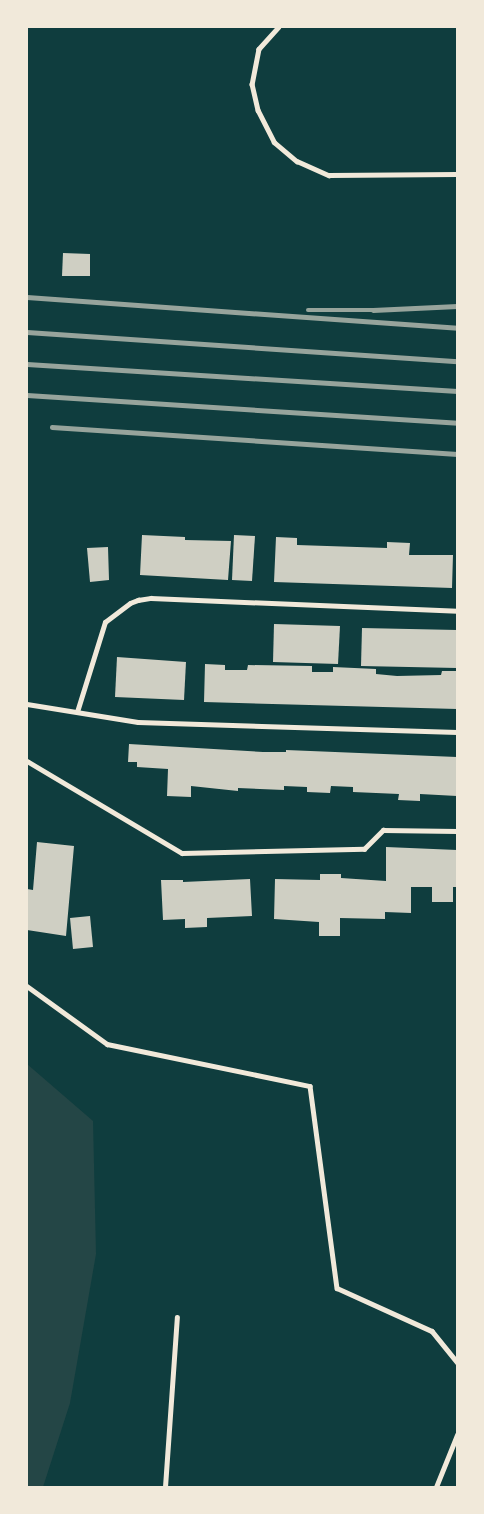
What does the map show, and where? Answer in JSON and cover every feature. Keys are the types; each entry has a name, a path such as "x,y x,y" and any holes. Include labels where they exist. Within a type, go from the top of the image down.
{"lane":[{"path":"279,27 259,49 252,84 258,110 274,142 297,161 329,175 457,174"},
{"path":"77,712 105,622 130,603 138,600 151,598 457,611"},
{"path":"27,704 138,722 457,732"},
{"path":"27,761 182,853 364,849 383,830 457,831"},
{"path":"27,986 108,1044 310,1086 337,1287 432,1331 457,1362"},
{"path":"165,1487 177,1317"},
{"path":"436,1487 457,1435"}],"shaded area":[{"path":"27,1064 93,1121 96,1254 70,1403 43,1487 27,1487"}],"building":[{"path":"63,253 90,254 90,276 62,276"},
{"path":"142,535 185,537 185,540 231,541 228,580 140,575"},
{"path":"234,535 255,536 252,581 232,580"},
{"path":"276,537 297,538 297,545 387,548 387,542 410,543 409,555 453,555 452,588 274,582"},
{"path":"108,547 109,580 90,582 87,548"},
{"path":"274,624 340,626 338,664 273,662"},
{"path":"362,628 457,630 457,668 361,666"},
{"path":"117,657 186,662 184,700 115,697"},
{"path":"205,664 225,665 225,670 247,670 248,665 312,666 312,672 333,672 333,667 376,669 376,674 397,676 441,675 442,671 457,671 457,709 204,702"},
{"path":"129,744 263,752 286,752 286,750 457,757 457,796 420,794 420,801 398,800 399,794 353,792 353,787 331,786 330,793 307,792 307,787 284,786 284,790 238,788 238,791 191,786 191,797 167,796 168,769 137,767 137,762 128,762"},
{"path":"37,842 74,846 66,936 27,930 27,889 33,890"},
{"path":"386,847 457,850 457,887 453,887 453,902 432,902 432,887 411,887 411,913 385,912 385,919 340,918 340,936 319,936 319,922 274,919 275,879 320,880 320,874 341,874 341,878 386,881"},
{"path":"250,879 252,916 207,918 207,927 185,928 185,919 163,920 161,880 183,880 183,882"},
{"path":"90,916 93,947 73,949 70,918"}],"railway":[{"path":"27,297 457,328"},
{"path":"308,310 457,306"},
{"path":"27,332 457,361"},
{"path":"27,364 457,391"},
{"path":"27,395 457,423"},
{"path":"52,427 457,454"}]}
